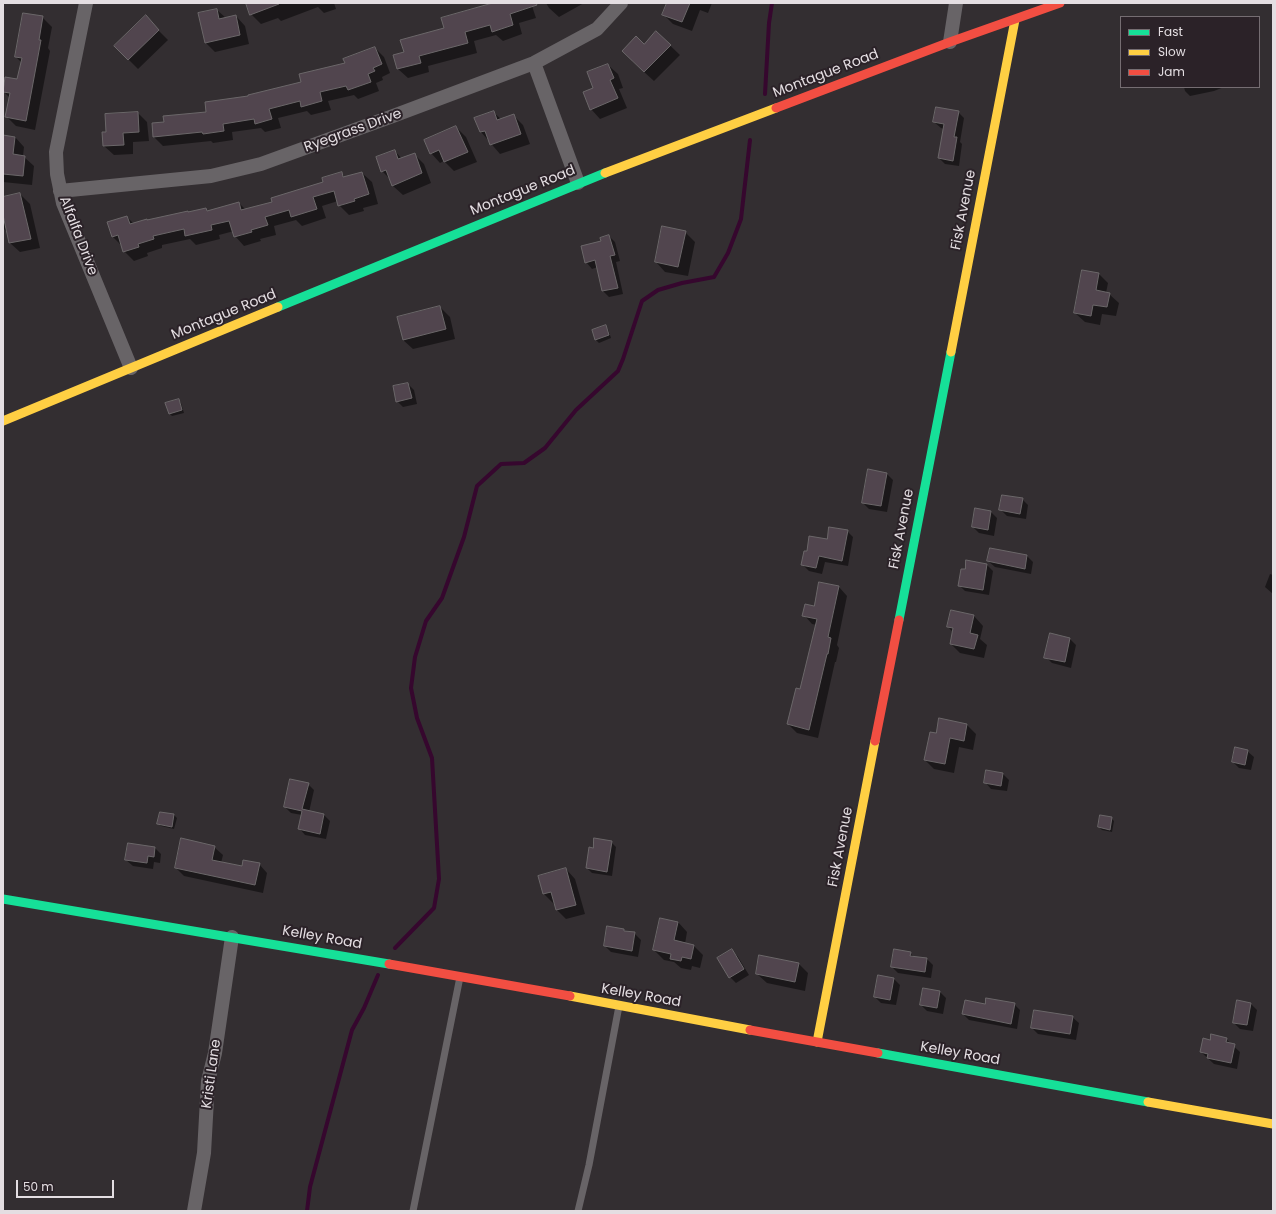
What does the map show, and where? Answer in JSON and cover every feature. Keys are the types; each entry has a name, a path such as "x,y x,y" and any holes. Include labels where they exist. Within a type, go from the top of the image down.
{"street":[{"name":"Alfalfa Drive","path":"86,3 56,152 57,174 63,204 131,368"},
{"name":"Ryegrass Drive","path":"60,191 211,176 261,164 534,63 597,29 621,3"},
{"path":"950,42 956,3"},
{"name":"Montague Road","path":"3,421 578,183 950,42 1060,3"},
{"name":"Fisk Avenue","path":"817,1042 1015,20"},
{"path":"534,63 578,183"},
{"name":"Kelley Road","path":"3,899 460,976 1273,1124"},
{"name":"Kristi Lane","path":"194,1211 204,1153 208,1081 215,1053 232,937"}],"lane":[{"path":"413,1211 460,976"},
{"path":"578,1211 619,1006"}],"building":[{"path":"246,3 279,3 279,4 250,15"},
{"path":"493,3 536,3 537,5 510,14 513,25 492,32 490,25 465,32 468,43 419,56 421,63 397,69 393,55 404,52 400,40 444,28 441,18"},
{"path":"667,3 690,3 682,22 662,15"},
{"path":"217,9 219,19 236,15 240,35 205,43 198,13"},
{"path":"23,13 43,16 39,40 41,40 26,121 5,117 10,93 3,92 5,77 17,79 22,58 15,57"},
{"path":"146,15 159,30 128,60 114,46"},
{"path":"656,31 671,45 644,72 622,51 636,36 644,44"},
{"path":"375,47 382,64 373,68 375,71 368,74 371,82 348,90 346,86 320,92 322,101 301,107 300,101 269,109 272,119 255,124 254,119 223,124 224,131 203,134 202,132 153,137 152,123 164,122 163,116 206,112 205,102 248,96 301,82 299,74 345,63 343,59"},
{"path":"608,64 614,78 610,80 618,98 590,110 583,92 593,88 587,72"},
{"path":"936,107 959,111 954,137 957,137 953,161 938,158 944,124 933,122"},
{"path":"494,111 497,120 514,114 521,134 490,145 485,131 480,132 474,118"},
{"path":"138,112 139,132 123,133 124,145 103,146 102,132 106,132 105,114"},
{"path":"456,126 468,152 444,162 439,150 430,154 424,140"},
{"path":"3,135 15,137 13,154 25,156 23,176 3,174"},
{"path":"395,150 398,159 415,153 422,173 392,186 386,170 381,172 376,157"},
{"path":"342,172 343,177 362,172 369,194 354,199 355,201 338,206 334,191 313,197 317,209 291,217 289,210 265,217 268,225 251,230 252,232 234,237 229,221 211,225 212,230 185,236 184,229 153,236 154,239 138,244 139,247 123,252 118,235 112,237 107,222 127,216 130,224 188,211 206,208 207,211 239,202 241,210 272,202 271,198 323,182 322,178"},
{"path":"20,193 31,239 9,243 3,215 3,197"},
{"path":"662,226 686,231 678,267 655,262"},
{"path":"609,235 615,255 610,256 618,288 602,291 595,260 585,263 581,246 601,241 600,238"},
{"path":"1082,270 1099,273 1096,290 1110,293 1107,307 1093,305 1091,316 1074,313"},
{"path":"440,306 446,329 403,340 397,317"},
{"path":"606,325 609,335 595,340 592,330"},
{"path":"408,383 412,398 396,402 393,386"},
{"path":"179,399 182,410 169,414 165,403"},
{"path":"868,469 887,473 881,506 862,503"},
{"path":"1002,495 1023,498 1020,514 999,510"},
{"path":"975,508 991,511 988,530 972,527"},
{"path":"829,527 848,530 842,561 819,556 816,568 801,565 804,551 807,551 809,536 827,539"},
{"path":"990,548 1027,555 1025,569 987,561"},
{"path":"966,560 987,564 983,590 958,586 961,569 965,569"},
{"path":"819,582 839,586 828,637 831,638 828,654 809,730 787,724 796,688 800,689 817,619 802,616 805,604 814,606"},
{"path":"951,610 974,615 970,633 978,635 974,649 950,644 953,628 947,627"},
{"path":"1050,633 1070,638 1065,662 1044,658"},
{"path":"939,718 967,724 964,741 950,738 945,764 924,760 930,732 936,733"},
{"path":"1235,747 1248,750 1245,765 1232,762"},
{"path":"986,770 1003,773 1001,786 984,783"},
{"path":"290,779 309,783 302,809 324,814 320,834 298,829 302,811 284,807"},
{"path":"160,812 174,814 172,827 157,824"},
{"path":"1100,815 1112,817 1110,830 1098,827"},
{"path":"181,838 215,846 212,860 242,866 243,860 260,863 255,885 175,868"},
{"path":"594,838 612,841 607,872 586,868 589,847 593,848"},
{"path":"128,843 155,847 154,857 148,856 147,863 125,860"},
{"path":"566,868 576,905 556,910 551,892 543,894 538,876"},
{"path":"660,918 678,922 674,940 694,945 691,959 682,957 681,961 670,959 671,954 653,950"},
{"path":"607,926 624,929 624,931 635,932 632,951 604,946"},
{"path":"732,949 744,969 729,978 717,958"},
{"path":"894,949 911,952 910,956 927,958 925,972 891,967"},
{"path":"759,955 799,963 795,982 756,974"},
{"path":"878,975 894,978 890,1000 874,997"},
{"path":"923,988 940,991 937,1008 920,1005"},
{"path":"986,998 1015,1003 1011,1024 962,1014 965,1000 985,1004"},
{"path":"1237,1000 1251,1003 1247,1025 1233,1023"},
{"path":"1034,1010 1073,1016 1070,1034 1031,1028"},
{"path":"1211,1034 1227,1038 1226,1042 1235,1044 1231,1063 1207,1058 1208,1054 1200,1052 1203,1038 1210,1040"}],"waterway":[{"path":"765,94 769,23 772,3"},
{"path":"395,948 434,908 439,879 432,758 417,718 411,688 415,657 426,621 442,598 464,537 477,486 501,464 524,463 545,448 576,410 618,371 642,301 658,290 682,283 714,277 728,253 741,219 750,140"},
{"path":"307,1211 310,1187 352,1030 364,1008 378,975"}],"traffic: fast":[{"path":"278,307 605,173"},
{"path":"899,620 951,352"},
{"path":"3,899 389,964"},
{"path":"878,1053 1148,1102"}],"traffic: slow":[{"path":"951,352 1015,20"},
{"path":"605,173 776,108"},
{"path":"3,421 278,307"},
{"path":"817,1042 875,741"},
{"path":"570,996 750,1030"},
{"path":"1148,1102 1273,1124"}],"traffic: jam":[{"path":"776,108 950,42 1060,3"},
{"path":"875,741 899,620"},
{"path":"389,964 570,996"},
{"path":"750,1030 878,1053"}]}
